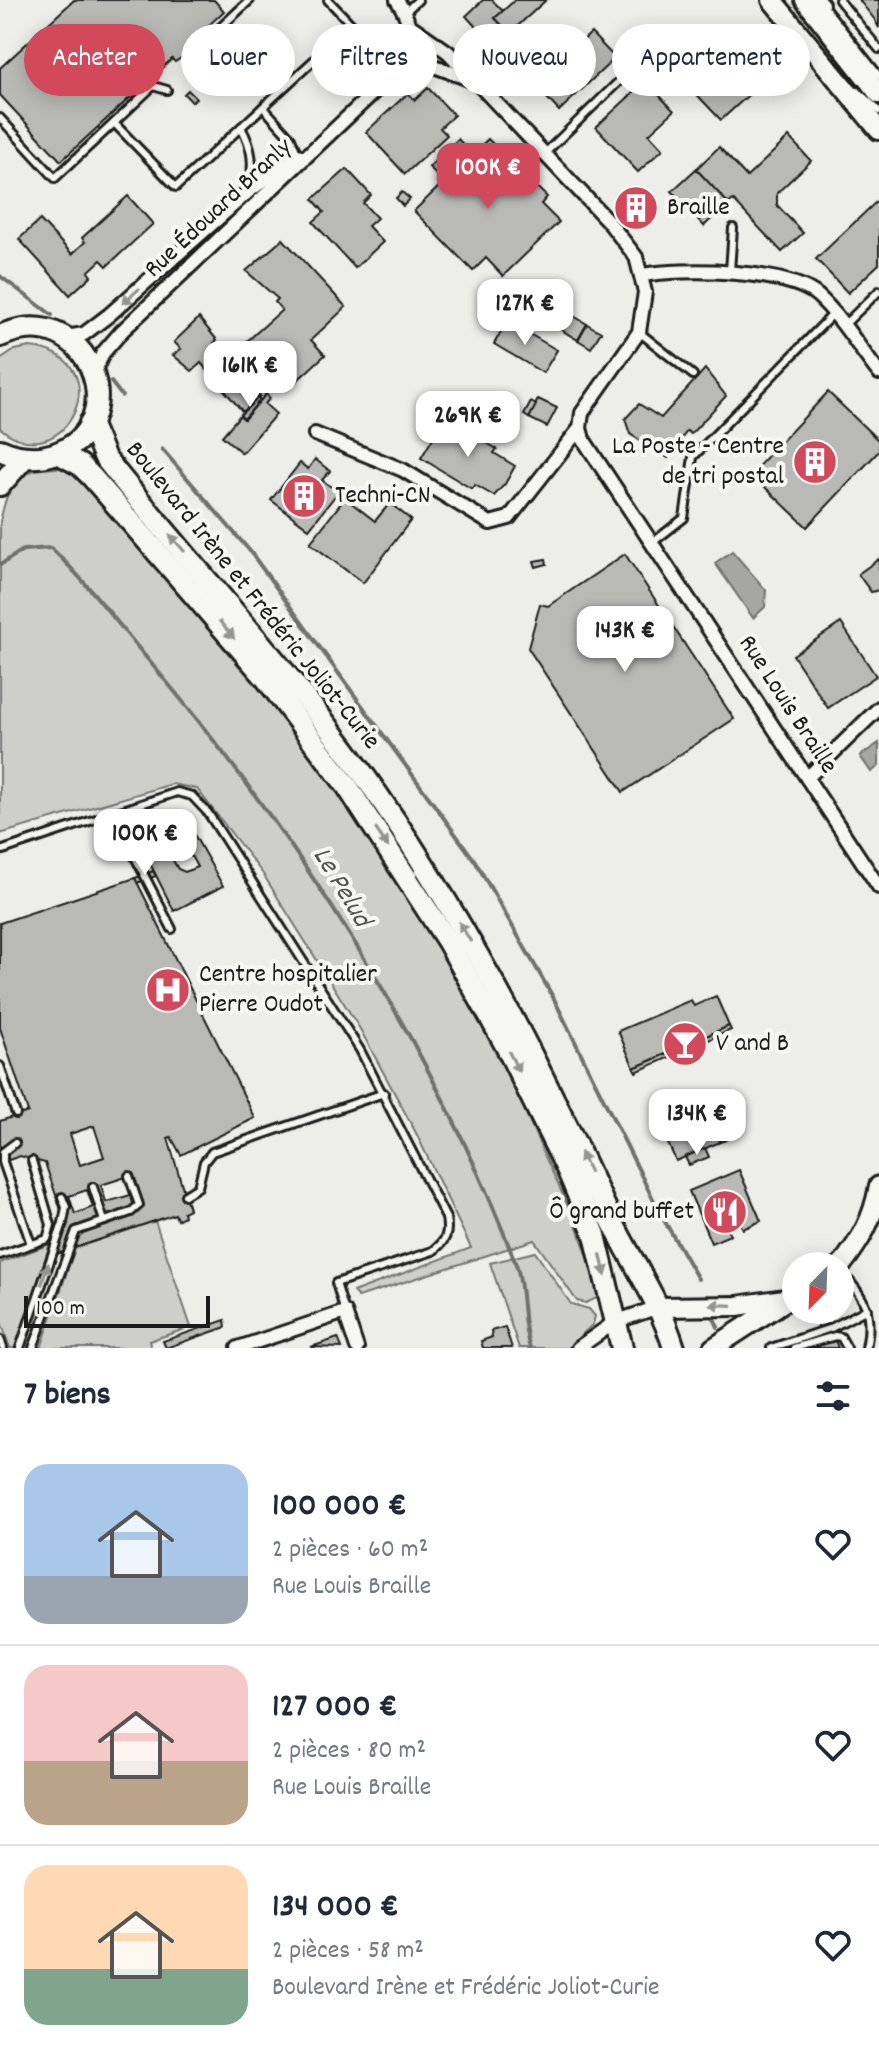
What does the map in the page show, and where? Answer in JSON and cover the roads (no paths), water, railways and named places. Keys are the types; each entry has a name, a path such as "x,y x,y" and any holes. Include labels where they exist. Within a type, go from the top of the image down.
{"main road":[{"path":"0,336 26,328 53,331 66,337 78,347 94,373 97,390 90,423 82,435 58,453 24,458 0,450"},
{"name":"Boulevard Irène et Frédéric Joliot-Curie","path":"90,423 105,458 278,662 361,772 416,854 495,985 555,1099 614,1226 658,1307 674,1348"},
{"name":"Boulevard Irène et Frédéric Joliot-Curie","path":"58,453 92,477 218,620 338,773 399,863 478,993 563,1161 595,1235 622,1348"},
{"path":"0,485 24,458"}],"street":[{"path":"397,0 411,24"},
{"path":"772,0 879,130"},
{"path":"815,4 878,85"},
{"path":"437,44 453,57"},
{"name":"Rue Édouard Branly","path":"66,337 84,334 109,315 248,192 299,155 369,96"},
{"name":"Rue Édouard Branly","path":"94,373 103,353 122,331 370,96"},
{"path":"315,434 403,470 490,523 509,518 580,428 582,413 639,332 645,309 643,275 623,238 490,96"},
{"path":"643,275 665,272 784,279 817,294 879,373"},
{"name":"Rue Louis Braille","path":"580,428 589,449 879,887"},
{"path":"807,778 879,708"},
{"path":"852,1252 874,1216 879,1186"},
{"path":"578,1348 615,1322 658,1307 737,1306 782,1298"},
{"path":"713,1348 782,1301"},
{"path":"238,1348 345,1312 357,1348"}],"lane":[{"path":"224,24 250,0"},
{"path":"114,123 176,187 352,25 328,0"},
{"path":"405,12 418,0"},
{"path":"839,0 879,49"},
{"path":"815,4 866,60 878,85"},
{"path":"814,50 879,111"},
{"path":"0,118 55,178 153,86 167,90"},
{"path":"543,155 612,88"},
{"path":"248,212 299,155 291,138 263,107"},
{"path":"241,127 251,145 253,164 248,192"},
{"path":"729,275 733,228"},
{"path":"842,326 879,291"},
{"path":"652,543 684,518 693,457 832,315"},
{"path":"639,332 693,375"},
{"path":"0,851 177,792 192,796 208,813 257,885 384,1093 446,1218 448,1231 433,1251 336,1283 345,1312"},
{"path":"118,812 134,855 172,929"},
{"path":"0,1066 16,1114"},
{"path":"185,1195 198,1187 204,1162 212,1152 384,1093"},
{"path":"15,1143 3,1152 3,1162 31,1244"},
{"path":"0,1255 47,1239 51,1225 32,1161"},
{"path":"33,1348 76,1231 131,1212 139,1205 129,1176"},
{"path":"93,1187 104,1221"},
{"path":"20,1348 63,1223 66,1207 62,1197"},
{"path":"854,1286 862,1295 867,1309 866,1348"},
{"path":"771,1348 831,1328 867,1309"},
{"path":"794,1348 835,1336 841,1337 847,1348"},
{"path":"0,1339 3,1348"}],"waterway":[{"name":"Le Pelud","path":"0,276 52,315"},
{"path":"111,382 122,396"},
{"name":"Le Pelud","path":"162,449 249,550 475,861 553,997 661,1215 698,1279"},
{"name":"Le Pelud","path":"0,565 23,550 51,548 65,561 205,730 310,874 359,949 404,1027 484,1186 517,1267 530,1348"},
{"path":"713,1316 718,1327"}],"place":[{"name":"Braille","path":"636,208"},
{"name":"La Poste - Centre de tri postal","path":"815,462"},
{"name":"Techni-CN","path":"304,496"},
{"name":"Centre hospitalier Pierre Oudot","path":"168,990"},
{"name":"V and B","path":"685,1044"},
{"name":"Ô grand buffet","path":"725,1212"}]}
